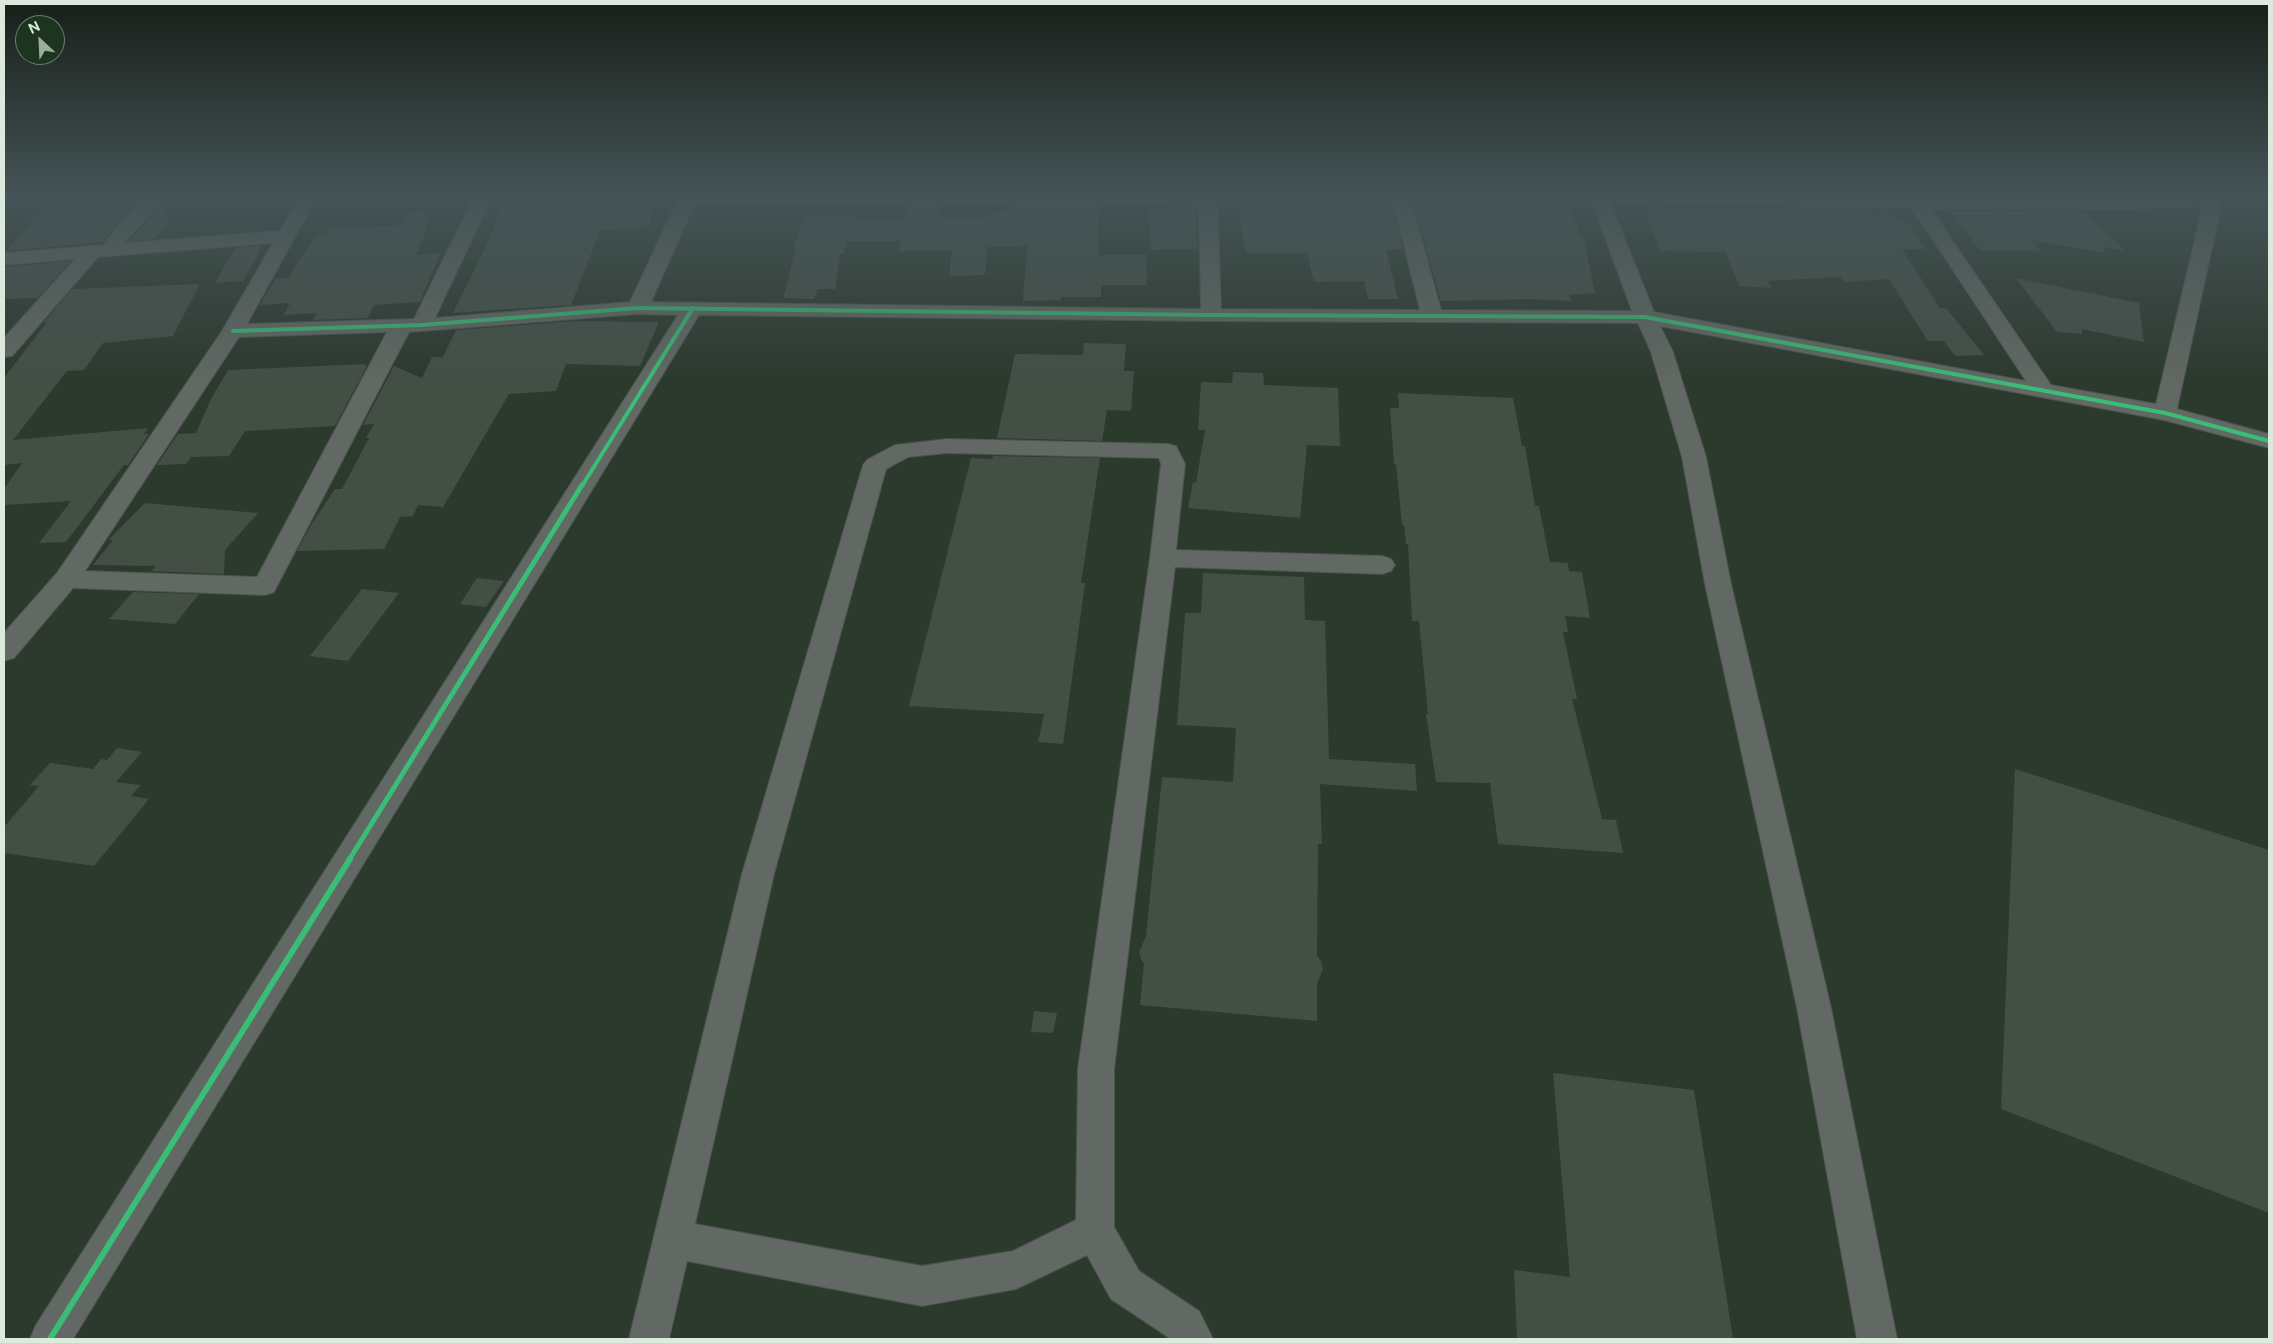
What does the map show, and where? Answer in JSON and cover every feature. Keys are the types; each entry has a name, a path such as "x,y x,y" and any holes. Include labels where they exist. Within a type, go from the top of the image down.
{"street":[{"path":"4,351 92,260"},
{"path":"4,651 66,578 233,331 273,260"},
{"path":"66,578 265,586 448,260"},
{"path":"638,308 660,260"},
{"path":"1210,260 1211,315"},
{"path":"1417,260 1432,315"},
{"path":"1623,260 1645,317 1662,352 1694,457 1718,584 1814,1008 1876,1339"},
{"path":"1956,260 2042,388"},
{"path":"2165,413 2200,260"},
{"path":"233,331 411,325 638,308 1211,315 1645,317 2042,388 2165,413 2269,441"},
{"path":"50,1339 693,308"},
{"path":"649,1339 758,874 876,465 902,450 946,446 1168,451 1173,464 1163,558 1096,1069 1096,1232 1126,1284 1185,1325 1193,1339"},
{"path":"1163,558 1382,565"},
{"path":"672,1238 922,1286 1016,1270 1096,1232"}],"building":[{"path":"228,260 255,260 243,281 215,283"},
{"path":"300,260 437,260 420,302 374,305 368,318 313,320 317,313 284,315 290,303 260,305 275,279 288,278"},
{"path":"479,260 589,260 571,305 453,313"},
{"path":"793,260 839,260 835,289 818,289 814,299 783,298"},
{"path":"951,260 986,260 985,275 949,276"},
{"path":"1026,260 1146,260 1147,285 1101,285 1101,297 1061,297 1061,300 1023,301"},
{"path":"1309,260 1388,260 1398,299 1368,299 1364,281 1314,282"},
{"path":"1429,260 1588,260 1595,293 1569,295 1571,301 1532,299 1441,301"},
{"path":"1729,260 1909,260 1940,308 1946,308 1984,355 1955,356 1944,341 1928,341 1889,279 1845,282 1840,277 1768,281 1771,288 1739,286"},
{"path":"70,261 38,298 4,299 4,267"},
{"path":"2016,278 2139,303 2144,342 2082,329 2082,334 2057,332"},
{"path":"200,284 173,336 103,343 84,370 67,371 13,440 148,428 144,434 149,434 128,465 124,465 66,542 39,543 71,501 4,505 4,489 22,463 4,465 4,378 47,322 44,322 72,289"},
{"path":"576,321 659,322 640,366 566,364 556,391 509,394 443,507 418,505 413,516 400,517 384,549 297,551 311,525 335,489 342,489 369,438 366,438 374,424 363,425 394,366 422,378 432,357 443,357 456,330"},
{"path":"1084,343 1126,344 1124,371 1134,371 1131,411 1107,410 1102,441 997,438 1015,354 1083,355"},
{"path":"366,364 366,368 335,426 245,431 229,456 191,457 186,464 157,465 178,434 196,433 211,399 228,370"},
{"path":"1233,372 1263,373 1264,385 1338,388 1340,446 1307,445 1300,518 1188,508 1193,482 1196,483 1205,430 1198,430 1201,382 1232,383"},
{"path":"1398,393 1513,398 1522,446 1525,446 1535,506 1539,506 1550,562 1568,563 1569,571 1582,572 1590,618 1565,616 1568,632 1563,632 1577,699 1572,699 1602,819 1616,820 1623,853 1498,844 1490,783 1436,782 1426,714 1428,714 1419,621 1412,621 1408,544 1406,544 1404,525 1402,525 1396,464 1394,464 1390,408 1399,408"},
{"path":"993,456 1100,458 1081,583 1085,583 1063,744 1038,742 1044,714 909,706 971,458 992,459"},
{"path":"145,503 258,513 225,550 224,574 151,571 156,566 93,565 113,540 108,540"},
{"path":"1203,573 1304,577 1305,620 1325,621 1329,759 1415,764 1417,791 1320,784 1322,844 1318,844 1317,956 1321,961 1323,969 1317,984 1317,1021 1140,1005 1144,964 1139,952 1146,936 1162,777 1233,782 1236,728 1177,725 1185,613 1201,613"},
{"path":"477,578 504,581 486,607 460,604"},
{"path":"362,589 399,593 348,661 310,656"},
{"path":"133,592 199,594 175,624 109,619"},
{"path":"117,748 142,752 116,782 141,785 131,796 149,799 94,866 4,853 4,827 39,786 30,785 50,763 93,769 101,759 107,760"},
{"path":"2015,769 2269,850 2269,1213 2001,1109"},
{"path":"1034,1011 1057,1013 1053,1033 1031,1032"},
{"path":"1553,1073 1694,1090 1733,1339 1517,1339 1514,1270 1570,1277"}],"cycle path":[{"path":"233,331 421,325 638,308 1211,315 1645,317 2165,413 2269,441"},
{"path":"50,1339 693,308"}]}
